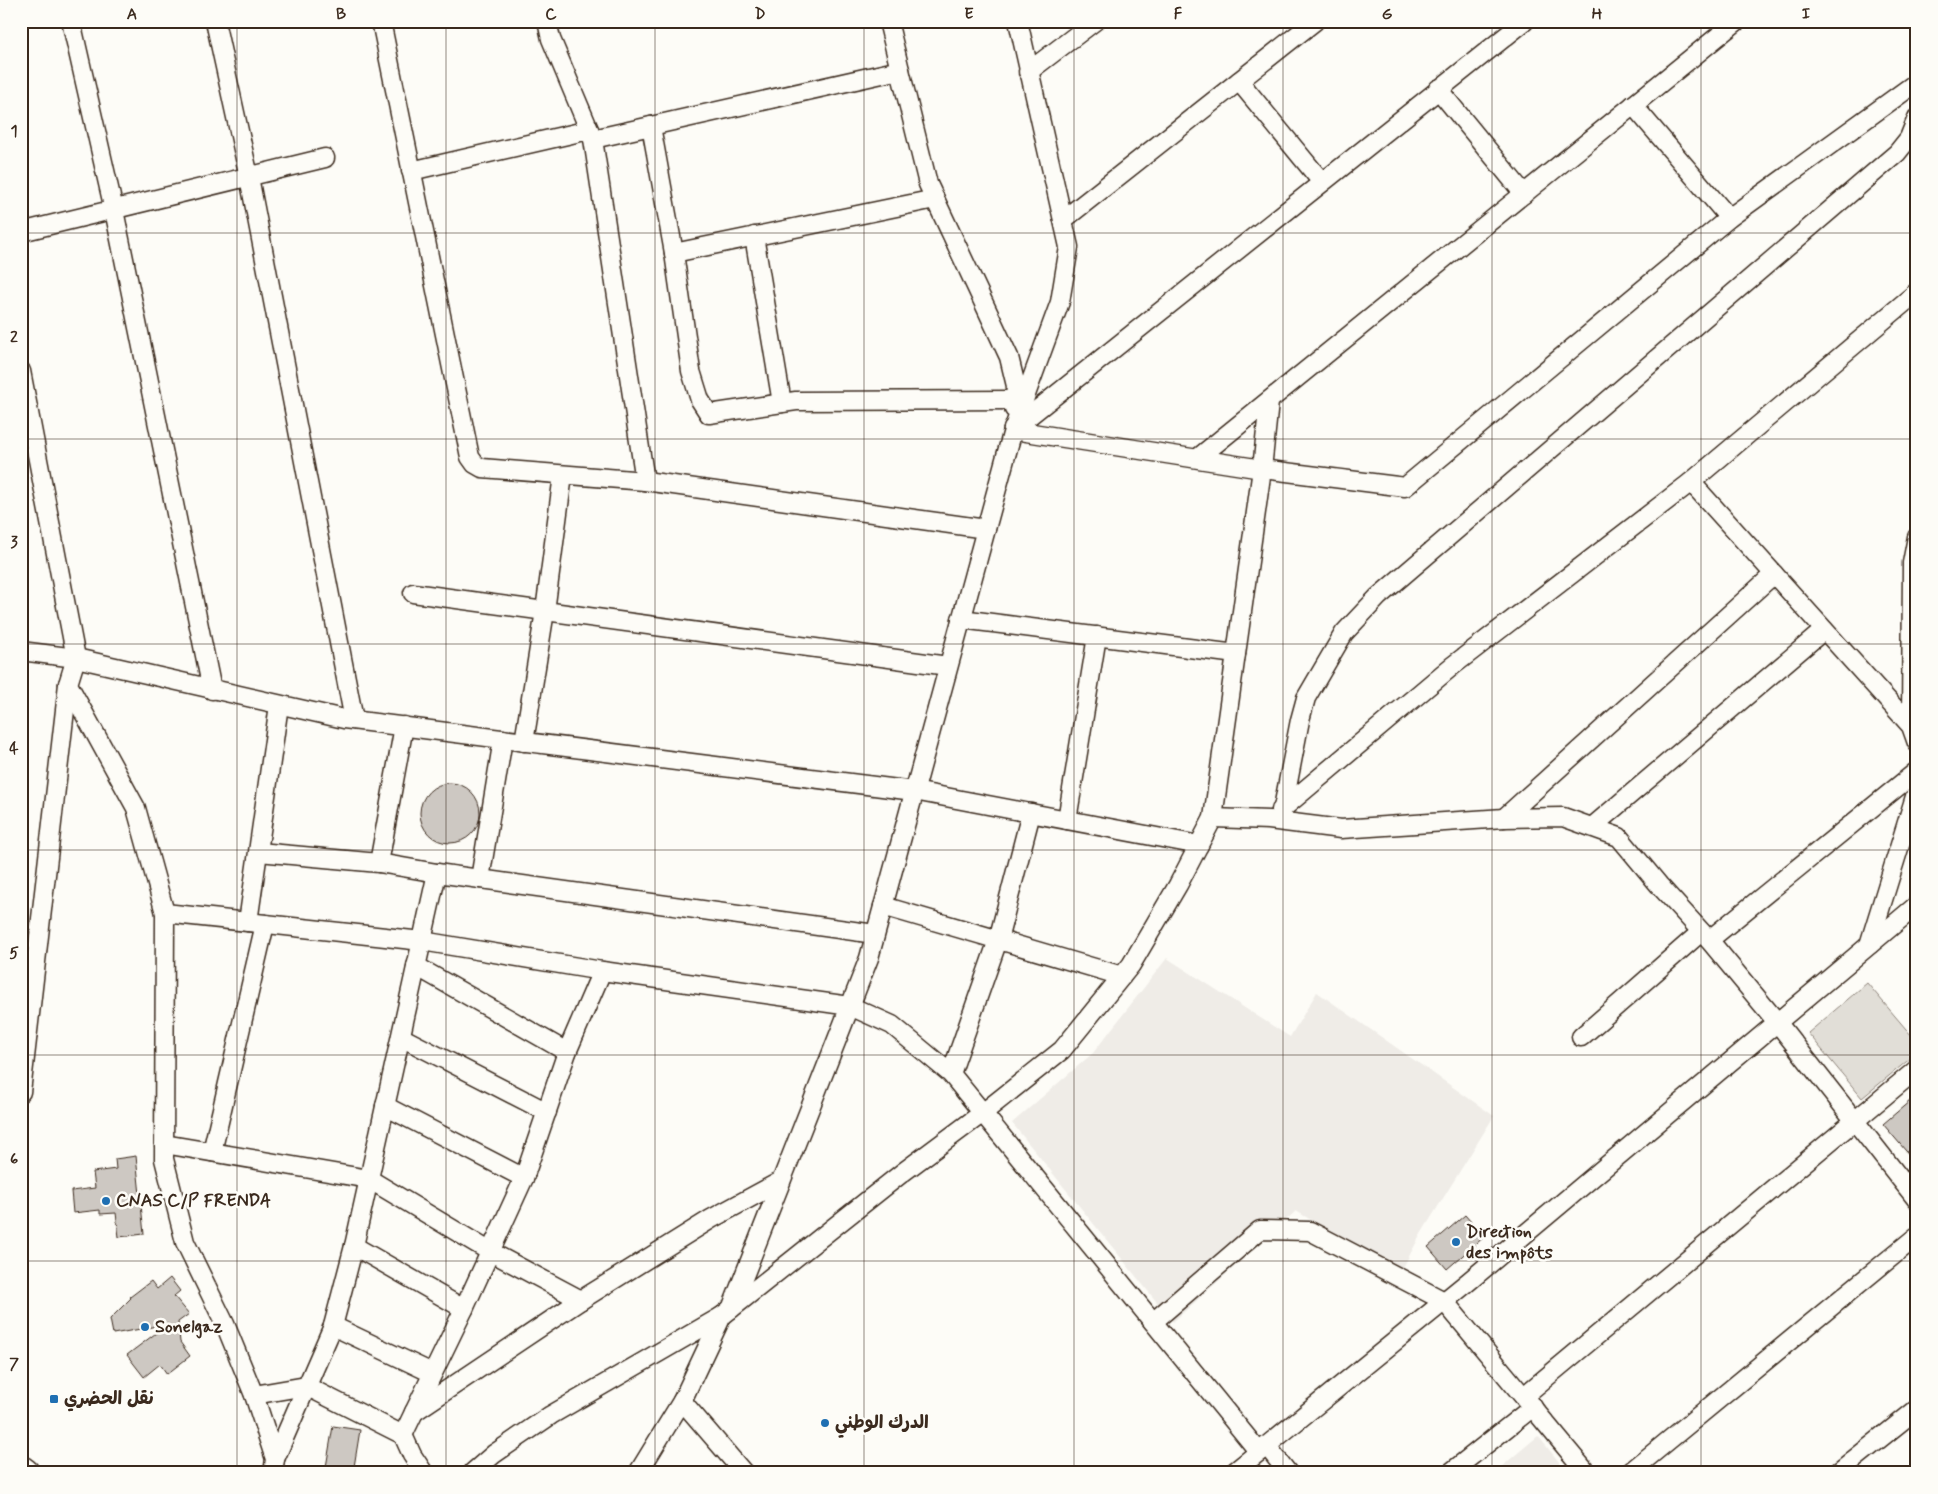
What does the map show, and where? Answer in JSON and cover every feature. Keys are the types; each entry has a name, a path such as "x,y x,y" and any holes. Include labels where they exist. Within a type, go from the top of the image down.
{"main road":[{"path":"21,1470 25,1473"}],"street":[{"path":"71,21 114,210 212,690"},
{"path":"215,21 249,177 354,720"},
{"path":"381,21 470,457 475,464 482,468 645,482 986,529"},
{"path":"547,21 551,40 591,134 645,482"},
{"path":"888,21 928,184 1009,357 1016,386 1013,430"},
{"path":"638,1473 682,1401 726,1313 781,1181 869,958 1013,430 1060,302 1069,247 1018,21"},
{"path":"1028,72 1095,21"},
{"path":"1063,220 1315,21"},
{"path":"1198,458 1737,21"},
{"path":"1013,430 1522,22"},
{"path":"411,171 591,134 651,126 900,70"},
{"path":"1239,81 1322,182"},
{"path":"1013,430 1262,469 1405,487 1729,218 1917,82"},
{"path":"1438,89 1524,194"},
{"path":"1633,105 1729,218"},
{"path":"1283,808 1306,698 1344,633 1378,597 1897,153 1909,138 1917,118"},
{"path":"651,126 674,252 692,371 700,400 708,414 796,401 1015,400"},
{"path":"21,232 325,158"},
{"path":"674,252 936,199"},
{"path":"754,236 782,403"},
{"path":"1269,820 1451,667 1691,482 1917,292"},
{"path":"21,371 76,658 68,684 21,1092"},
{"path":"472,1473 494,1454 551,1415 726,1313 902,1173 984,1112 1062,1050 1131,965 1213,818 1262,469 1269,402"},
{"path":"524,742 545,611 563,474"},
{"path":"1691,482 1910,726 1917,743"},
{"path":"1910,726 1912,563 1917,537"},
{"path":"1504,818 1774,574"},
{"path":"413,594 948,666"},
{"path":"961,619 1236,654"},
{"path":"1592,827 1824,630"},
{"path":"1067,820 1097,636"},
{"path":"21,651 76,658 212,690 354,720 914,791 1199,845"},
{"path":"68,684 136,808 165,913 164,1159 185,1242 226,1324 254,1395 274,1466"},
{"path":"212,1152 256,923 259,852 278,704"},
{"path":"379,864 404,726"},
{"path":"480,879 503,739"},
{"path":"1581,1038 1705,936 1917,771"},
{"path":"1869,945 1917,790"},
{"path":"951,1074 998,940 1031,813"},
{"path":"1213,818 1269,820 1341,829 1504,818 1563,817 1620,837 1659,885 1778,1022 1917,1200"},
{"path":"259,852 379,864 875,934"},
{"path":"274,1466 306,1386 333,1326 354,1246 437,873"},
{"path":"1233,1473 1444,1301 1917,905"},
{"path":"883,906 1122,976"},
{"path":"165,913 422,941 602,971 850,1006 892,1025 951,1074 984,1112 1153,1322 1263,1449 1288,1473"},
{"path":"416,966 567,1052"},
{"path":"403,1435 464,1309 524,1178 567,1052 602,971"},
{"path":"401,1037 547,1112"},
{"path":"1450,1473 1528,1401 1917,1069"},
{"path":"385,1106 524,1178"},
{"path":"164,1144 369,1179 489,1251 581,1300"},
{"path":"414,1412 581,1300 711,1219 781,1181"},
{"path":"1153,1322 1260,1230 1310,1231 1444,1301 1587,1473"},
{"path":"1629,1473 1917,1236"},
{"path":"354,1246 464,1309"},
{"path":"333,1326 432,1373"},
{"path":"254,1395 306,1386 403,1435 412,1455 424,1473"},
{"path":"682,1401 743,1472"},
{"path":"1837,1473 1917,1409"}],"shaded area":[{"path":"1167,958 1290,1037 1317,992 1494,1116 1421,1234 1400,1273 1296,1211 1173,1322 1012,1123 1093,1053"},
{"path":"1867,983 1917,1042 1917,1053 1862,1098 1808,1033"},
{"path":"1538,1436 1568,1473 1494,1473"}],"building":[{"path":"450,783 462,785 475,796 480,813 478,825 467,838 450,843 438,841 425,830 420,813 422,801 433,788"},
{"path":"1917,1095 1917,1164 1883,1124"},
{"name":"CNAS C/P FRENDA","path":"136,1156 144,1234 119,1237 116,1213 100,1214 100,1210 73,1213 71,1191 95,1188 93,1172 116,1169 115,1159"},
{"name":"Direction des impôts","path":"1465,1215 1484,1237 1447,1269 1428,1247"},
{"name":"Sonelgaz","path":"170,1278 180,1291 174,1296 189,1314 178,1322 180,1342 190,1356 167,1374 160,1364 144,1377 127,1355 168,1324 113,1334 110,1319 130,1297 151,1281 157,1289"},
{"path":"333,1426 360,1430 353,1473 325,1473"}],"place":[{"name":"CNAS C/P FRENDA","path":"106,1201"},
{"name":"Direction des impôts","path":"1456,1242"},
{"name":"Sonelgaz","path":"145,1327"},
{"name":"نقل الحضري","path":"54,1399"},
{"name":"الدرك الوطني","path":"825,1423"}]}
